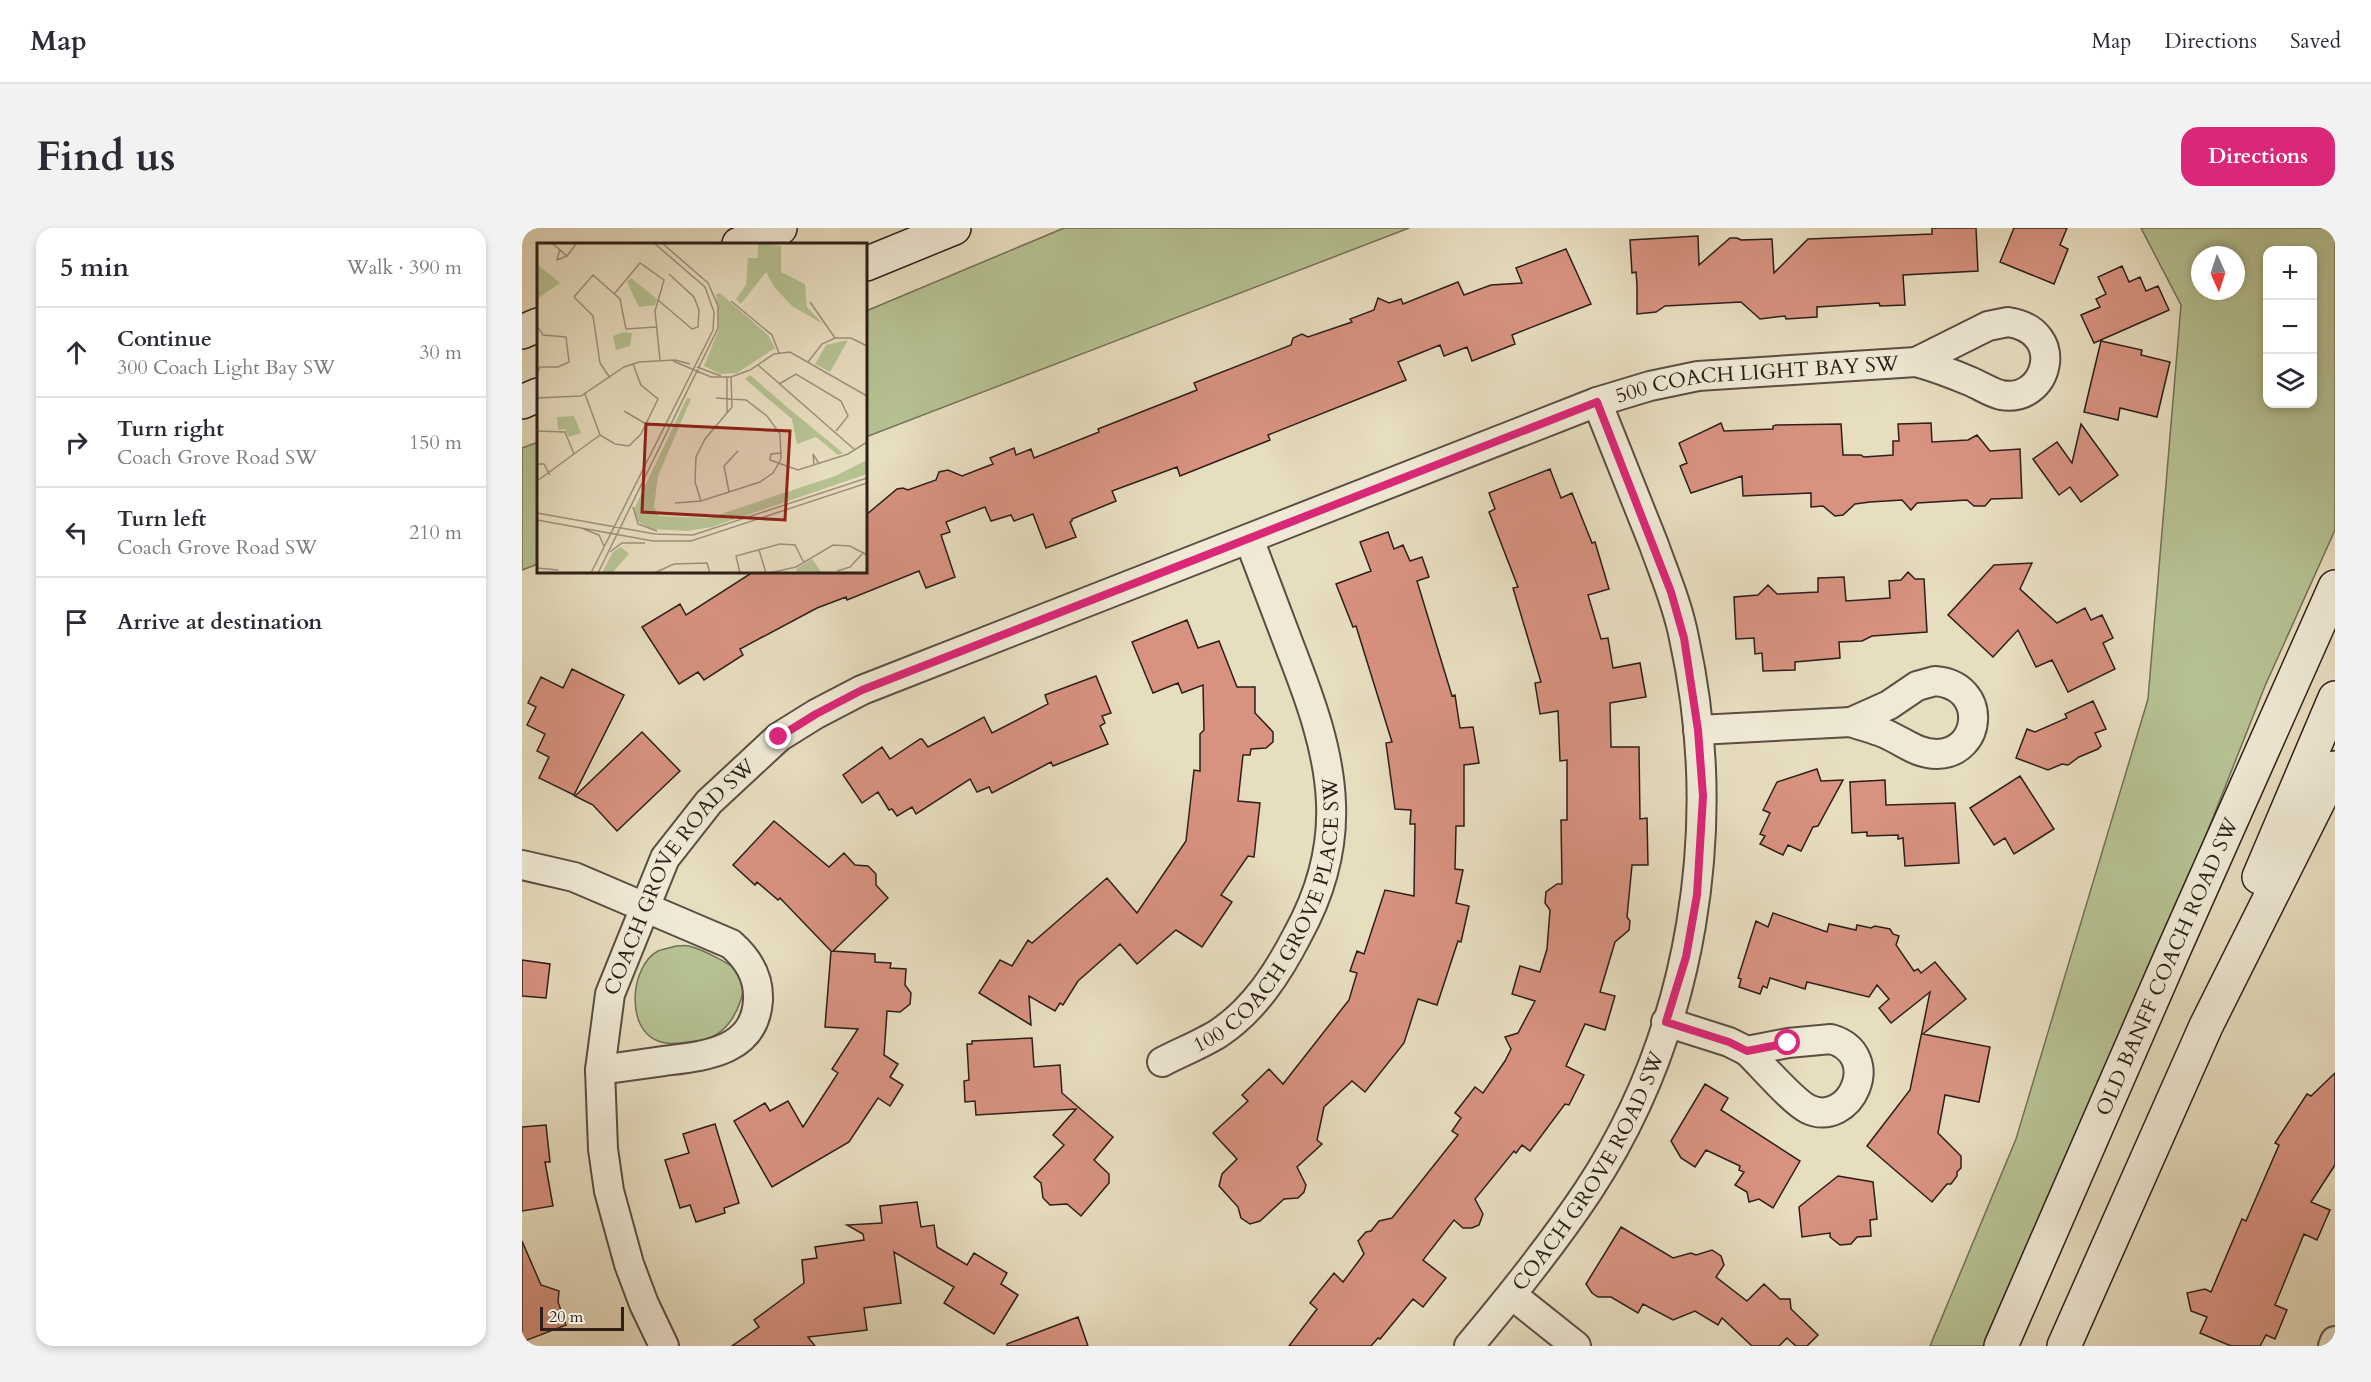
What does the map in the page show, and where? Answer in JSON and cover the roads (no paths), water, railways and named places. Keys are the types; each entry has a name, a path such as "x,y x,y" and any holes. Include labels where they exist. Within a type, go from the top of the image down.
{"main road":[{"path":"742,243 780,228"},
{"path":"867,264 954,228"},
{"path":"522,332 537,326"},
{"path":"522,402 537,395"},
{"name":"OLD BANFF COACH ROAD SW","path":"2001,1346 2335,587"},
{"path":"2206,1026 2234,943 2275,836 2335,698"},
{"path":"2064,1346 2206,1026 2335,768"}],"street":[{"name":"500 COACH LIGHT BAY SW","path":"1597,402 1650,386 1698,376 1916,362"},
{"name":"COACH GROVE ROAD SW","path":"664,1346 644,1305 629,1264 609,1191 603,1149 600,1070 610,994 645,907 665,858 709,802 779,737 862,690 1597,402 1671,592 1684,638 1698,730 1703,796 1697,895 1686,957 1666,1022 1647,1079 1621,1134 1588,1190 1512,1295 1469,1346"},
{"name":"100 COACH GROVE PLACE SW","path":"1162,1062 1219,1033 1246,1011 1276,973 1294,943 1314,904 1325,868 1331,824 1331,802 1323,744 1312,706 1250,539"},
{"path":"1698,730 1851,722"},
{"path":"522,866 574,878 730,944 741,954 756,978 758,1006 754,1019 738,1041 715,1053 600,1070"},
{"path":"1666,1022 1729,1042 1747,1051"},
{"path":"1512,1295 1576,1346"}]}
